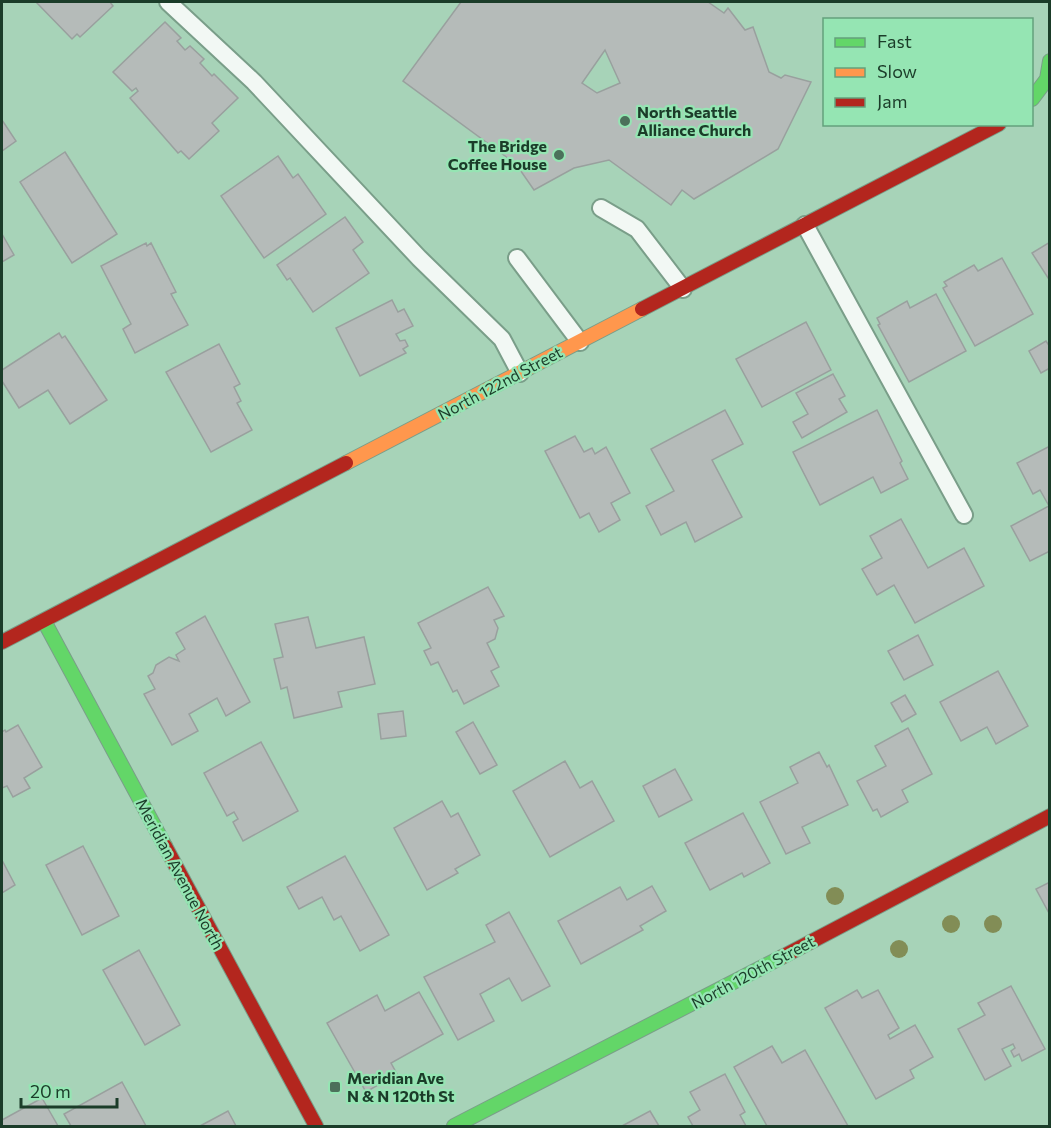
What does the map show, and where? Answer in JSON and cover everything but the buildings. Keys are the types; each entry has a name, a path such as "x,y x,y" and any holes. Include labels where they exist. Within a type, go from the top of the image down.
{"street":[{"path":"1033,98 1047,79 1050,61"},
{"name":"North 122nd Street","path":"2,642 995,126"},
{"name":"Meridian Avenue North","path":"44,621 316,1126"},
{"name":"North 120th Street","path":"454,1126 1050,816"}],"lane":[{"path":"168,2 254,82 419,258 502,339 520,373"},
{"path":"601,208 637,229 683,289"},
{"path":"806,225 964,514"},
{"path":"517,258 580,342"}],"traffic: fast":[{"path":"1033,98 1047,79 1050,61"},
{"path":"44,621 165,846"},
{"path":"454,1126 782,957"}],"traffic: slow":[{"path":"346,463 642,309"}],"traffic: jam":[{"path":"642,309 995,126"},
{"path":"2,642 346,463"},
{"path":"782,957 1050,816"},
{"path":"165,846 316,1126"}],"place":[{"name":"North Seattle Alliance Church","path":"625,121"},
{"name":"The Bridge Coffee House","path":"559,155"},
{"name":"Meridian Ave N & N 120th St","path":"335,1087"}]}
